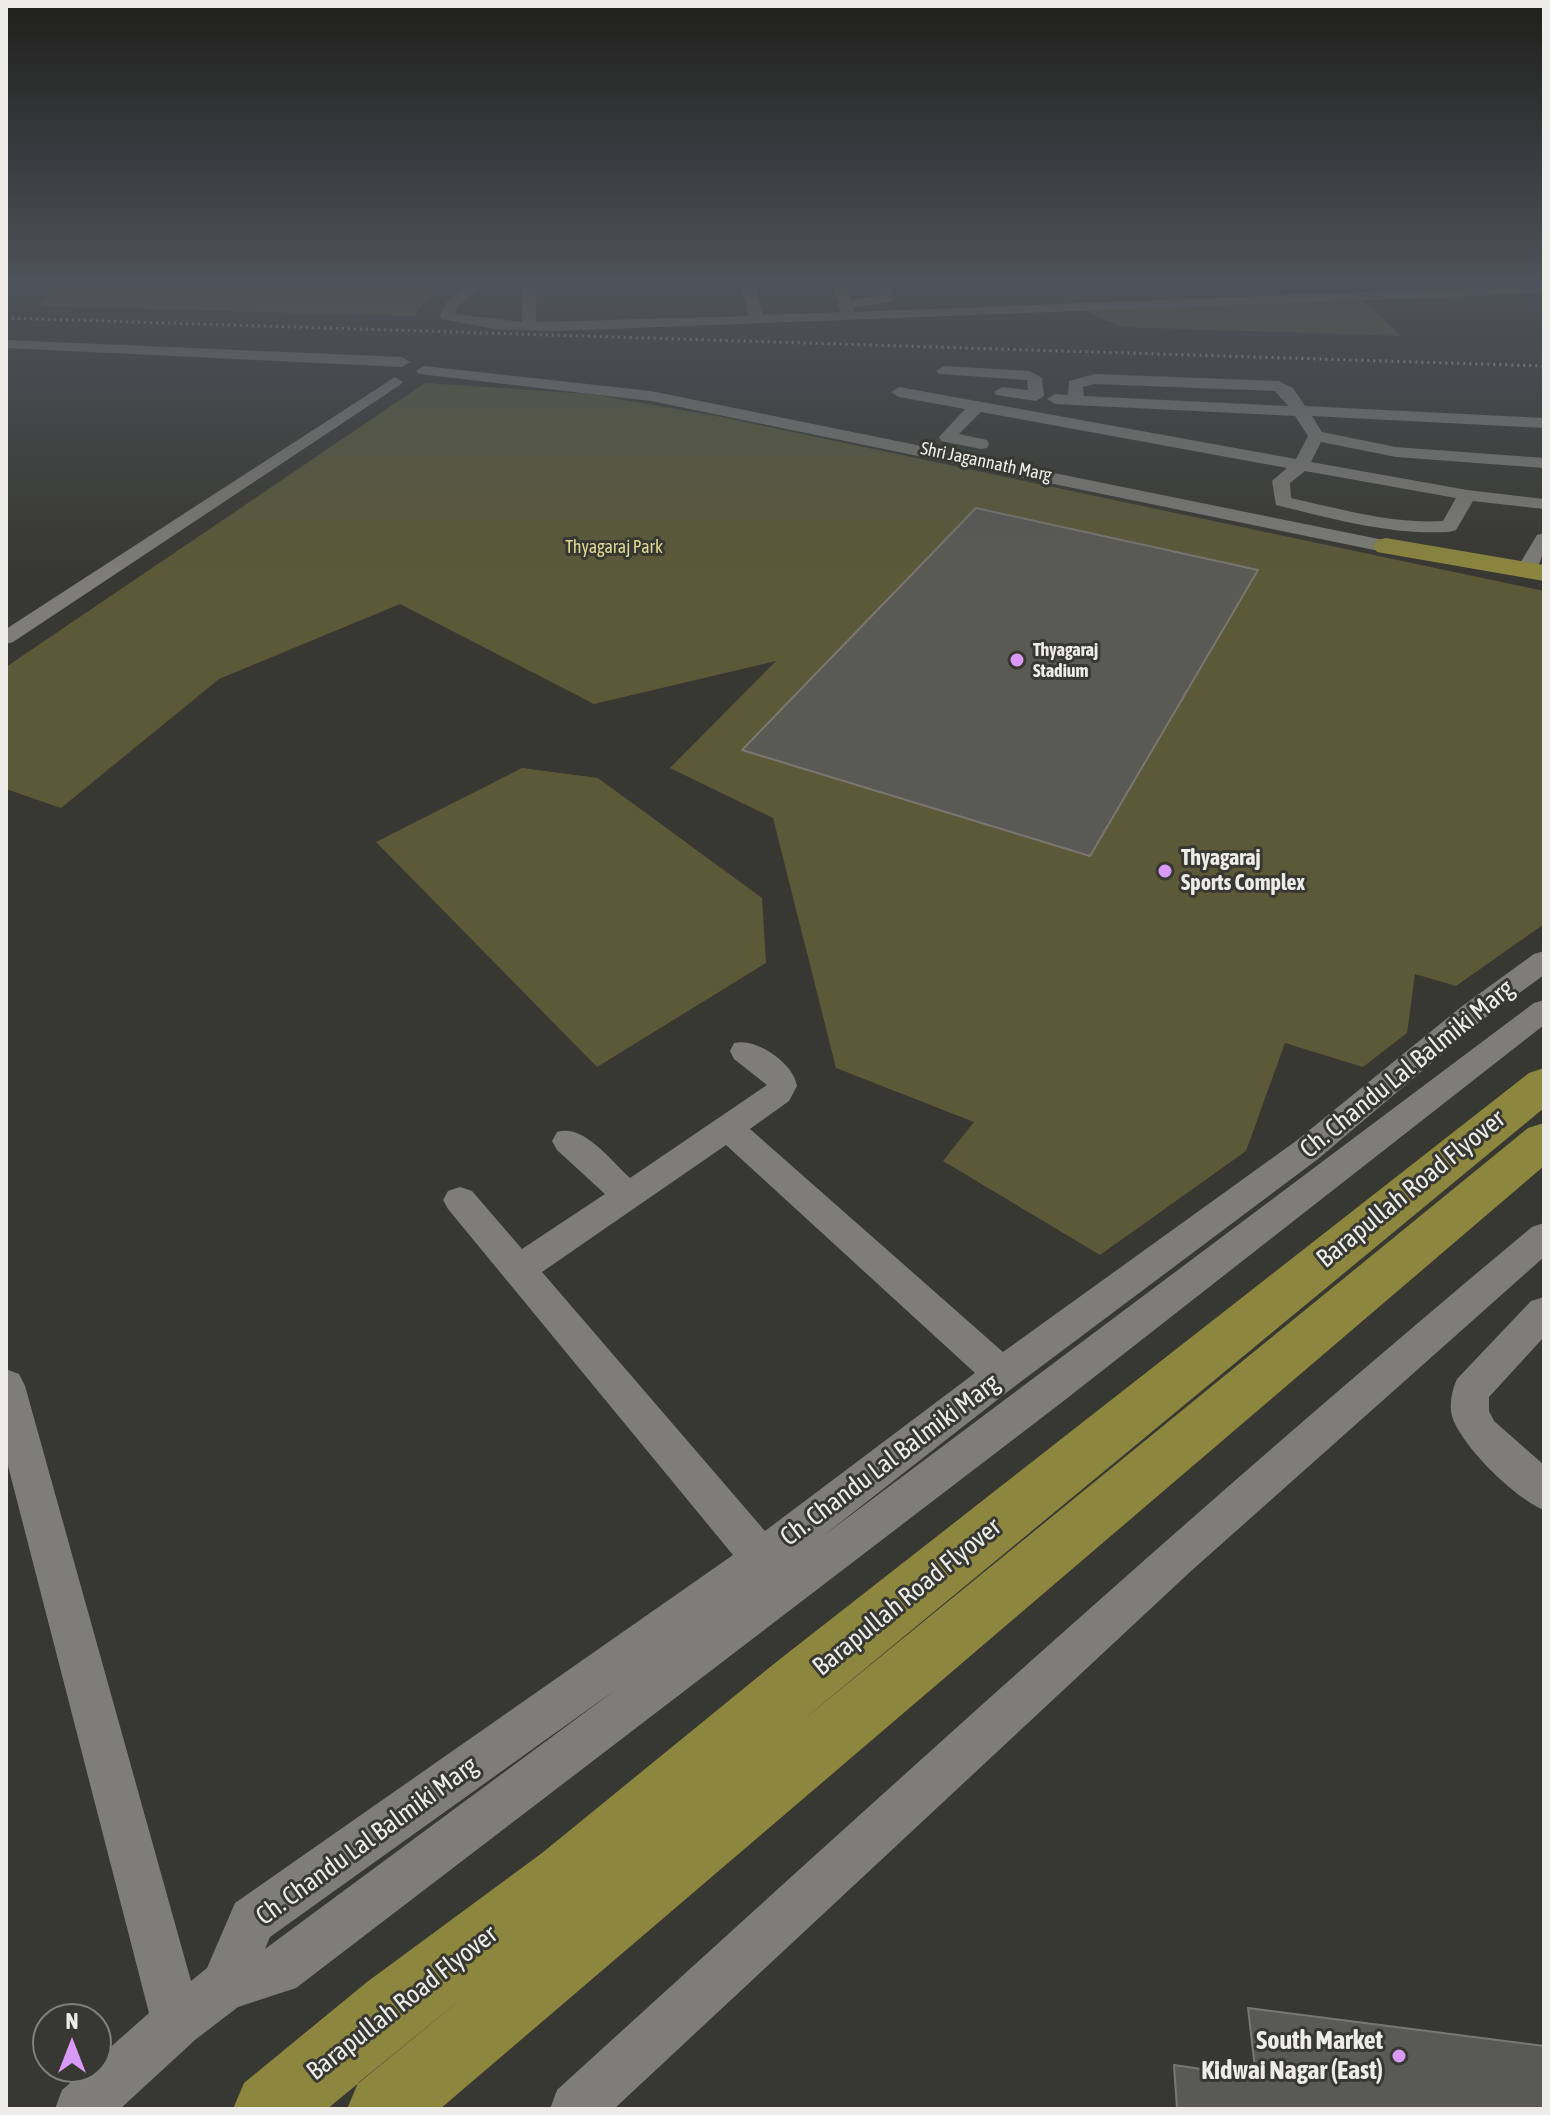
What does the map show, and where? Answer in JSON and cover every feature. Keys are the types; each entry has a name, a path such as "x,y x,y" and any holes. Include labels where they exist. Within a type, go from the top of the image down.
{"highway":[{"path":"1386,546 1536,573"},
{"name":"Barapullah Road Flyover","path":"270,2109 392,2007 566,1877 797,1685 1544,1084"},
{"name":"Barapullah Road Flyover","path":"384,2109 1544,1140"}],"street":[{"path":"6,617 364,380"},
{"path":"388,380 395,382"},
{"path":"6,638 395,382 410,380"},
{"name":"Shri Jagannath Marg","path":"511,380 623,391 895,436 1386,546"},
{"path":"899,392 949,380"},
{"path":"977,380 974,397 940,435 996,428 1301,465 1540,508"},
{"path":"1001,380 1001,392"},
{"path":"1034,380 1036,396"},
{"path":"1076,400 1075,384 1089,380"},
{"path":"1116,380 1272,385 1287,391 1316,436 1396,452 1544,463"},
{"path":"936,383 974,397 1001,392 1076,400 1544,423"},
{"path":"996,428 1036,396"},
{"path":"974,397 996,428"},
{"path":"1480,420 1502,460"},
{"path":"1316,436 1301,465 1281,481 1282,501 1399,527 1449,526 1467,495"},
{"path":"1316,531 1325,511"},
{"path":"142,529 163,534"},
{"path":"1536,573 1544,539"},
{"name":"Ch. Chandu Lal Balmiki Marg","path":"774,1573 1002,1374 1307,1150 1471,1014 1544,961"},
{"name":"Ch. Chandu Lal Balmiki Marg","path":"177,2022 225,1986 252,1920 1048,1391 1544,1010"},
{"path":"1471,1014 1509,1037"},
{"path":"520,1269 778,1093 782,1086 781,1078 745,1051"},
{"path":"728,1128 1002,1374"},
{"path":"568,1141 627,1195"},
{"path":"460,1200 774,1573"},
{"path":"576,2109 1080,1644 1403,1355 1544,1237"},
{"path":"1544,1312 1470,1391 1470,1414 1481,1433 1544,1491"},
{"path":"6,1386 177,2022 81,2109"}],"green space":[{"name":"Thyagaraj Sports Complex","path":"425,383 590,394 722,417 1544,591 1544,924 1456,986 1415,974 1407,1033 1363,1067 1285,1043 1246,1151 1100,1255 943,1161 974,1122 836,1068 773,818 670,768 776,661 594,704 400,604 219,679 61,808 6,789 6,667"},
{"path":"522,768 598,778 762,898 766,963 597,1067 376,842"}],"building":[{"name":"Thyagaraj Stadium","path":"976,508 1258,570 1090,856 742,750"},
{"name":"South Market Kidwai Nagar (East)","path":"1248,2008 1544,2046 1544,2109 1177,2109 1174,2065 1256,2077"}],"place":[{"name":"Thyagaraj Stadium","path":"1017,660"},
{"name":"Thyagaraj Sports Complex","path":"1165,871"},
{"name":"South Market Kidwai Nagar (East)","path":"1399,2056"}],"park label":[{"name":"Thyagaraj Park","path":"614,547"}]}
